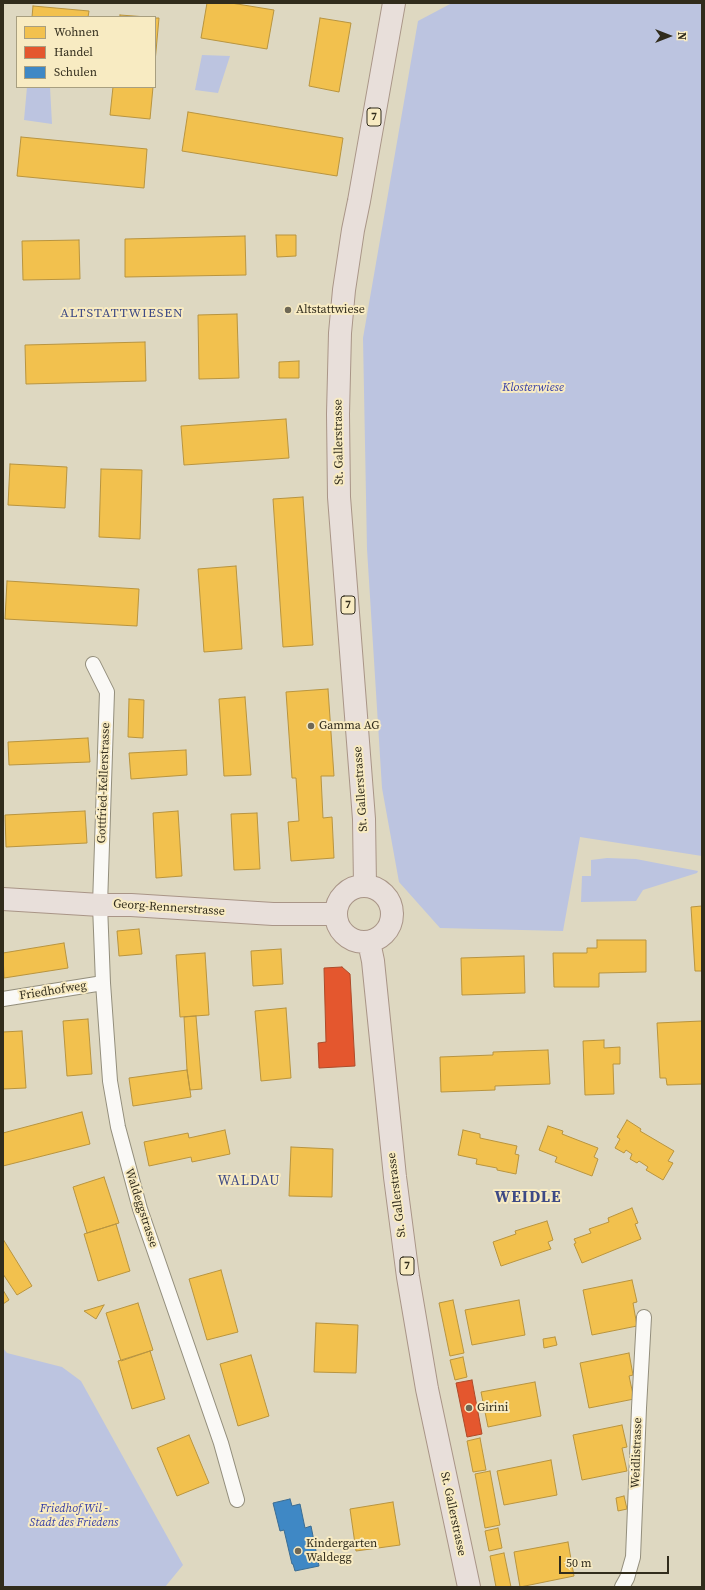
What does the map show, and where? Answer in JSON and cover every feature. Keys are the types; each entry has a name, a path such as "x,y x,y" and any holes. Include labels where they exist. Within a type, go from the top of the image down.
{"main road":[{"name":"St. Gallerstrasse","path":"365,885 364,819 339,497 338,414 340,333 344,290 353,230 360,201 394,3"},
{"path":"365,885 375,887 384,893 390,901 392,911 391,922 386,931 379,938 369,942 359,942 346,935 337,924 335,914 338,903 344,893 354,887 365,885"},
{"name":"Georg-Rennerstrasse","path":"3,899 131,905 216,912 335,914"},
{"name":"St. Gallerstrasse","path":"369,942 377,999 395,1177 408,1277 427,1390 469,1587"}],"street":[{"name":"Gottfried-Kellerstrasse","path":"93,664 107,692 100,904"},
{"name":"Waldeggstrasse","path":"100,904 103,983 110,1081 118,1127 140,1210 221,1443 237,1500"},
{"name":"Friedhofweg","path":"3,999 103,983"},
{"name":"Weidlistrasse","path":"622,1587 627,1578 633,1557 644,1317"}],"green space":[{"name":"Klosterwiese","path":"452,3 702,3 702,856 580,837 563,931 440,928 399,882 382,788 367,549 363,338 418,21"},
{"path":"202,55 230,56 218,93 195,90"},
{"path":"27,88 50,88 52,124 24,120"},
{"path":"607,858 636,859 698,871 697,873 643,890 636,901 581,902 582,876 591,876 591,860"},
{"name":"Friedhof Wil - Stadt des Friedens","path":"3,1348 7,1353 62,1367 81,1381 183,1565 165,1587 3,1587"}],"building: Wohnen":[{"path":"207,3 231,3 274,10 267,49 201,38"},
{"path":"33,6 89,11 88,16 32,16"},
{"path":"156,18 159,18 156,51"},
{"path":"320,18 351,23 339,92 309,86"},
{"path":"113,88 153,88 150,119 110,115"},
{"path":"188,112 343,138 337,176 182,151"},
{"path":"21,137 147,149 144,188 17,176"},
{"path":"276,235 296,235 296,256 277,257"},
{"path":"245,236 246,275 125,277 125,239"},
{"path":"79,240 80,279 23,280 22,241"},
{"path":"237,314 239,378 199,379 198,315"},
{"path":"145,342 146,381 26,384 25,345"},
{"path":"299,361 299,378 279,378 279,362"},
{"path":"286,419 289,458 184,465 181,426"},
{"path":"10,464 67,467 65,508 8,505"},
{"path":"101,469 142,470 140,539 99,537"},
{"path":"303,497 313,645 283,647 273,499"},
{"path":"236,566 242,649 204,652 198,569"},
{"path":"7,581 139,589 137,626 5,619"},
{"path":"328,689 334,776 321,776 323,818 332,817 334,858 291,861 288,822 299,821 296,778 292,778 286,692"},
{"path":"245,697 251,775 224,776 219,699"},
{"path":"129,699 144,700 143,738 128,737"},
{"path":"88,738 90,762 9,765 8,742"},
{"path":"186,750 187,775 131,779 129,753"},
{"path":"85,811 87,843 6,847 5,815"},
{"path":"178,811 182,876 156,878 153,813"},
{"path":"257,813 260,869 234,870 231,814"},
{"path":"702,906 702,971 695,971 691,907"},
{"path":"139,929 142,954 119,956 117,931"},
{"path":"597,940 646,940 646,972 599,973 599,987 554,987 553,953 587,953 587,948 597,948"},
{"path":"64,943 68,968 4,978 3,953"},
{"path":"281,949 283,984 253,986 251,951"},
{"path":"205,953 209,1015 180,1017 176,955"},
{"path":"524,956 525,993 462,995 461,958"},
{"path":"286,1008 291,1078 261,1081 255,1011"},
{"path":"196,1016 202,1089 190,1090 187,1070 184,1017"},
{"path":"88,1019 92,1074 67,1076 63,1021"},
{"path":"702,1021 702,1084 667,1085 666,1078 660,1078 657,1023"},
{"path":"22,1031 26,1088 3,1089 3,1032"},
{"path":"604,1040 604,1048 620,1047 620,1064 613,1064 614,1094 585,1095 583,1041"},
{"path":"548,1050 550,1084 495,1086 495,1090 441,1092 440,1057 493,1055 493,1052"},
{"path":"187,1070 191,1097 133,1106 129,1078"},
{"path":"82,1112 90,1144 3,1166 3,1133"},
{"path":"627,1120 641,1129 640,1131 674,1151 668,1161 673,1163 663,1180 646,1170 648,1167 639,1161 637,1163 630,1159 632,1154 626,1150 624,1153 615,1148 620,1139 617,1137"},
{"path":"548,1126 563,1131 562,1134 598,1148 594,1157 598,1159 592,1176 555,1162 557,1157 539,1150"},
{"path":"225,1130 230,1154 192,1162 191,1157 149,1166 144,1142 188,1133 189,1138"},
{"path":"463,1130 480,1134 480,1138 517,1146 515,1154 519,1155 516,1174 497,1170 497,1168 476,1164 477,1159 458,1155"},
{"path":"291,1147 333,1149 332,1197 289,1196"},
{"path":"104,1177 119,1223 87,1233 73,1187"},
{"path":"632,1208 638,1223 635,1224 641,1239 582,1263 574,1244 576,1243 574,1239 591,1233 589,1229 609,1222 608,1218"},
{"path":"547,1221 553,1240 548,1242 551,1249 501,1266 493,1242 516,1234 515,1231"},
{"path":"116,1224 130,1271 98,1281 84,1234"},
{"path":"3,1239 32,1286 17,1295 3,1274"},
{"path":"221,1270 238,1332 207,1340 189,1279"},
{"path":"632,1280 637,1302 633,1303 637,1326 592,1335 583,1290"},
{"path":"3,1290 9,1300 3,1304"},
{"path":"453,1300 464,1353 450,1356 439,1303"},
{"path":"519,1300 525,1335 472,1345 465,1310"},
{"path":"138,1303 153,1350 121,1361 106,1313"},
{"path":"104,1305 96,1319 84,1311"},
{"path":"316,1323 358,1325 356,1373 314,1372"},
{"path":"555,1337 557,1345 544,1348 543,1339"},
{"path":"150,1351 165,1399 132,1409 118,1361"},
{"path":"629,1353 633,1375 629,1376 634,1399 589,1408 580,1363"},
{"path":"251,1355 269,1416 238,1426 220,1364"},
{"path":"463,1357 467,1377 455,1380 450,1360"},
{"path":"535,1382 541,1416 488,1427 481,1392"},
{"path":"622,1425 627,1447 622,1448 627,1471 582,1480 573,1435"},
{"path":"189,1435 209,1483 177,1496 157,1448"},
{"path":"480,1438 486,1470 473,1472 467,1441"},
{"path":"551,1460 557,1495 504,1505 497,1471"},
{"path":"490,1471 500,1525 485,1528 475,1474"},
{"path":"624,1496 627,1509 618,1511 616,1498"},
{"path":"393,1502 400,1545 356,1551 350,1509"},
{"path":"498,1528 502,1548 489,1551 485,1531"},
{"path":"568,1542 574,1576 520,1587 514,1552"},
{"path":"504,1553 511,1587 496,1587 490,1556"}],"building: Handel":[{"path":"342,967 350,974 355,1066 319,1068 318,1043 326,1042 324,968"},
{"path":"472,1380 482,1434 467,1437 456,1383"}],"building: Schulen":[{"path":"290,1499 292,1506 300,1504 305,1528 311,1526 319,1566 295,1571 284,1530 280,1531 273,1503"}],"place":[{"name":"Altstattwiese","path":"288,310"},
{"name":"Gamma AG","path":"311,726"},
{"name":"Girini","path":"469,1408"},
{"name":"Kindergarten Waldegg","path":"298,1551"}],"district":[{"name":"ALTSTATTWIESEN","path":"122,314"},
{"name":"WALDAU","path":"249,1181"},
{"name":"WEIDLE","path":"528,1198"}]}
